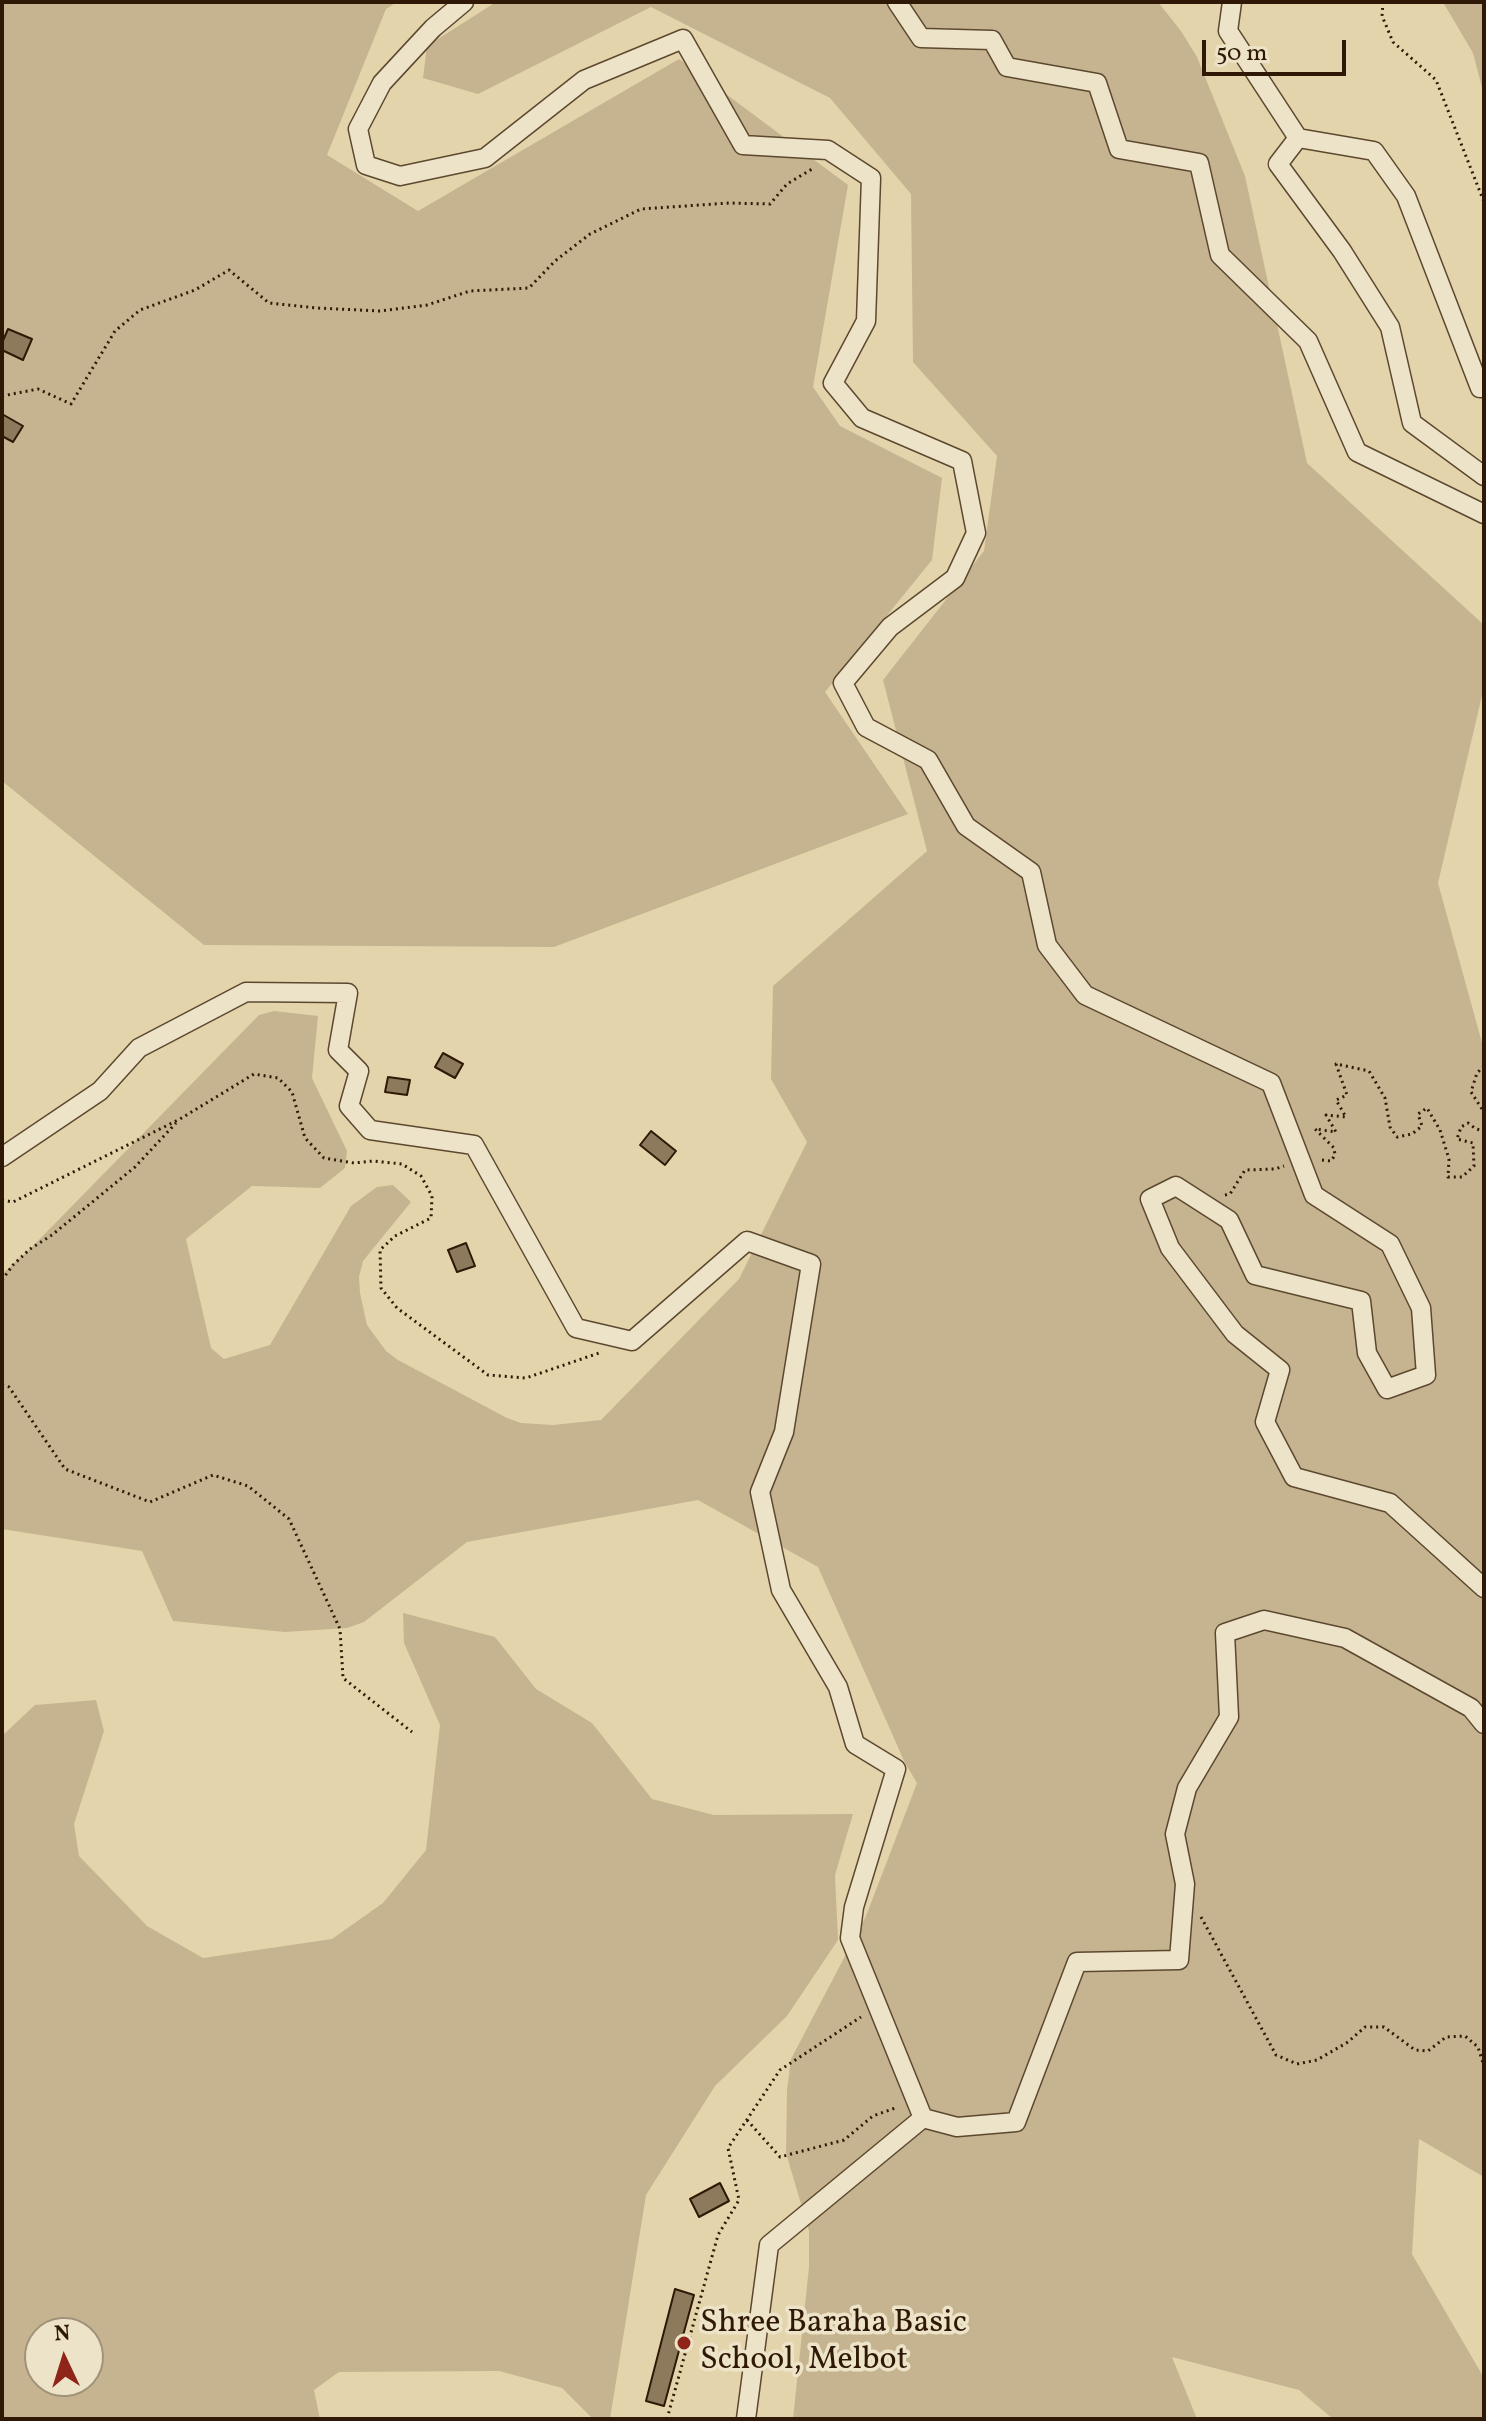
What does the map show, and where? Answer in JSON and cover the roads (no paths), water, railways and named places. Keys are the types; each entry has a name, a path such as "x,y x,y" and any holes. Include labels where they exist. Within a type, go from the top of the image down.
{"street":[{"path":"464,2 433,28 382,83 358,129 366,165 400,176 485,158 584,80 683,39 743,145 828,150 871,178 866,321 833,383 862,418 962,461 976,533 955,578 890,627 843,683 866,727 928,760 966,826 1031,872 1047,945 1085,995 1271,1083 1314,1195 1390,1244 1421,1308 1426,1375 1387,1389 1367,1353 1361,1301 1255,1275 1229,1220 1176,1186 1150,1199 1170,1248 1235,1334 1280,1370 1265,1422 1294,1477 1390,1503 1484,1588"},
{"path":"897,2 921,38 992,40 1007,67 1097,83 1119,149 1199,163 1220,255 1308,341 1357,452 1484,514"},
{"path":"1232,2 1228,31 1298,138 1374,151 1406,196 1480,388 1484,388"},
{"path":"1298,138 1278,164 1342,251 1390,327 1412,423 1484,476"},
{"path":"2,1157 100,1091 139,1048 246,992 348,993 338,1050 359,1071 349,1106 370,1130 474,1145 576,1328 632,1341 747,1241 811,1264 784,1432 760,1492 781,1590 838,1687 855,1744 896,1769 854,1907 850,1938 923,2118"},
{"path":"923,2118 957,2127 1016,2122 1077,1962 1179,1960 1185,1884 1175,1834 1187,1788 1229,1717 1225,1633 1264,1620 1345,1638 1471,1708 1484,1724"},
{"path":"746,2419 769,2245 923,2118"}],"place":[{"name":"Shree Baraha Basic School, Melbot","path":"684,2343"}]}
